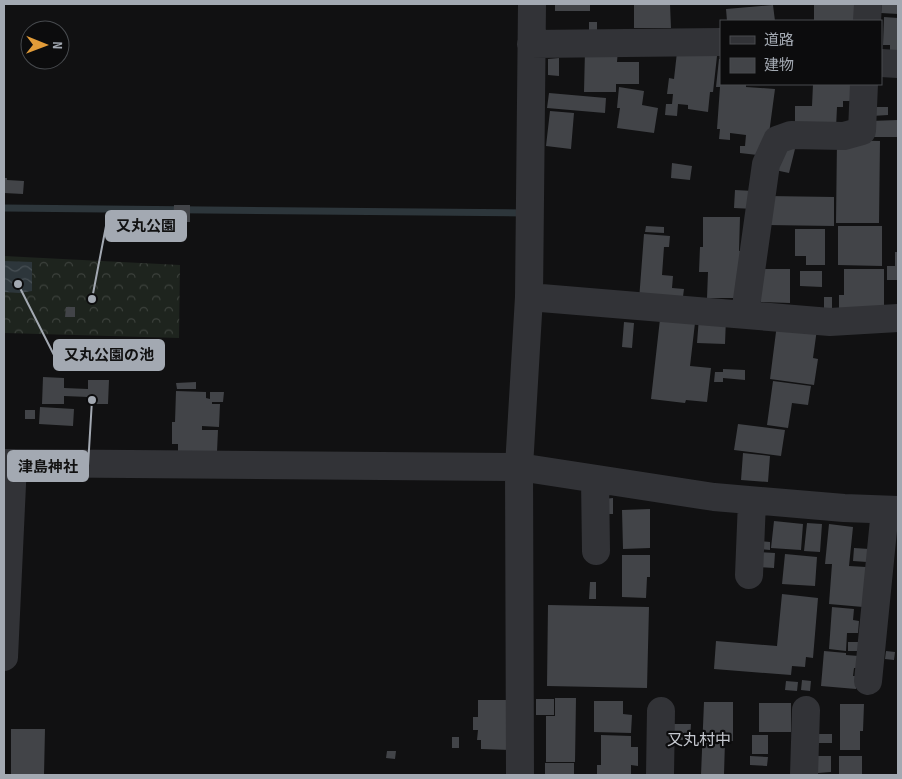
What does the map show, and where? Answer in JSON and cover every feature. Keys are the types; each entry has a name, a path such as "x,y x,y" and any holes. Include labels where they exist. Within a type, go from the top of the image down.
{"street":[{"path":"520,775 520,467 529,296 532,4"},
{"path":"868,4 868,20"},
{"path":"532,44 720,42"},
{"path":"882,63 898,64"},
{"path":"745,314 766,164 777,140 791,135 844,136 862,131 864,85"},
{"path":"529,296 830,322 898,318"},
{"path":"4,657 8,463 520,467 714,497 892,510 868,681"},
{"path":"595,479 596,551"},
{"path":"748,575 752,501"},
{"path":"804,775 806,710"},
{"path":"660,775 661,711"}],"green space":[{"path":"4,256 180,265 179,338 4,333"}],"water":[{"path":"4,261 32,262 32,291 19,293 4,292"}],"building":[{"path":"555,4 590,4 590,11 555,11"},
{"path":"634,4 670,4 671,28 634,28"},
{"path":"814,4 858,4 858,17 854,20 814,20"},
{"path":"882,4 898,4 898,14 881,13"},
{"path":"773,5 775,20 727,20 726,9"},
{"path":"884,17 898,18 898,51 890,50 890,45 883,45"},
{"path":"589,22 597,22 597,33 589,32"},
{"path":"585,50 618,50 617,62 639,62 639,84 616,84 616,92 584,92"},
{"path":"677,52 717,56 713,92 710,92 708,112 688,109 688,105 678,104 677,116 665,115 666,104 672,104 673,94 667,94 669,78 674,79"},
{"path":"559,58 559,76 548,75 548,59"},
{"path":"720,59 720,85 746,85 746,87 775,89 766,156 740,153 740,146 745,146 746,135 730,133 730,140 719,139 720,129 717,129 720,87 716,87"},
{"path":"813,85 852,85 852,101 843,101 843,107 837,107 836,128 795,124 795,106 812,106"},
{"path":"619,87 644,91 642,105 658,108 654,133 617,128 620,108 617,108"},
{"path":"549,93 606,98 605,113 547,108"},
{"path":"871,107 888,107 888,115 872,116"},
{"path":"550,111 574,113 571,149 546,146"},
{"path":"898,120 898,137 871,137 870,121"},
{"path":"837,140 880,141 879,223 836,223"},
{"path":"781,145 795,149 789,173 775,170"},
{"path":"672,163 692,166 690,180 671,178"},
{"path":"4,178 7,178 7,180 24,181 23,194 4,193"},
{"path":"735,190 754,191 754,209 734,208"},
{"path":"768,196 834,197 834,226 767,225"},
{"path":"174,205 190,205 190,222 173,222"},
{"path":"703,217 740,217 739,251 743,251 739,298 707,298 708,272 699,272 700,247 703,247"},
{"path":"646,226 664,227 664,233 645,232"},
{"path":"838,226 882,226 882,266 838,265"},
{"path":"795,229 825,229 825,265 806,265 806,256 795,256"},
{"path":"644,234 670,236 669,247 664,247 662,275 673,276 672,288 684,289 682,304 639,300"},
{"path":"895,252 898,252 898,280 887,280 887,266 895,266"},
{"path":"761,269 790,269 790,303 761,302"},
{"path":"844,269 884,269 884,313 839,310 839,295 844,295"},
{"path":"800,271 822,271 822,287 800,286"},
{"path":"824,297 832,297 832,314 824,314"},
{"path":"66,307 75,307 75,317 65,317"},
{"path":"699,317 726,318 725,344 697,343"},
{"path":"660,319 695,323 690,366 711,368 707,402 686,400 685,403 651,399"},
{"path":"624,322 634,323 632,348 622,347"},
{"path":"777,324 817,329 813,358 818,359 814,385 770,379"},
{"path":"723,369 745,370 745,380 723,378 723,382 714,382 715,372 723,372"},
{"path":"43,377 64,378 64,388 88,389 88,380 109,380 108,404 88,404 88,397 64,396 64,404 42,404"},
{"path":"773,381 811,386 808,405 792,403 788,428 767,425"},
{"path":"196,382 196,389 177,389 176,383"},
{"path":"176,391 206,392 206,398 210,399 210,392 224,392 223,402 212,402 212,404 220,404 219,427 202,426 202,430 218,430 217,452 178,451 178,444 172,444 172,422 175,422"},
{"path":"40,407 74,409 73,426 39,424"},
{"path":"25,410 35,410 35,419 25,419"},
{"path":"738,424 785,430 781,456 734,450"},
{"path":"743,453 770,456 768,482 741,480"},
{"path":"613,498 613,514 605,514 604,499"},
{"path":"650,509 650,548 623,549 622,510"},
{"path":"774,521 803,524 801,550 771,548"},
{"path":"807,523 822,524 820,552 804,551"},
{"path":"829,524 853,527 849,566 866,567 863,607 829,604 832,564 825,564"},
{"path":"760,541 770,542 770,550 760,549"},
{"path":"854,548 869,549 867,562 853,561"},
{"path":"759,552 775,553 774,568 758,567"},
{"path":"785,554 817,557 815,586 782,584"},
{"path":"622,555 650,555 650,577 647,577 646,598 622,597"},
{"path":"590,582 596,582 596,599 589,599"},
{"path":"782,594 818,598 813,658 806,657 805,667 792,666 791,675 714,669 716,641 777,646"},
{"path":"548,605 649,607 647,688 547,686"},
{"path":"832,607 854,609 853,620 859,621 858,633 847,633 846,651 829,649"},
{"path":"848,642 861,642 861,651 848,651"},
{"path":"824,651 859,656 858,668 854,668 853,676 857,676 856,689 821,686"},
{"path":"886,651 895,652 894,660 885,659"},
{"path":"802,680 811,681 810,691 801,690"},
{"path":"786,681 798,682 797,691 785,690"},
{"path":"555,698 576,698 575,762 546,762 546,716 555,716"},
{"path":"536,699 554,699 554,715 536,715"},
{"path":"478,700 511,700 511,750 481,749 481,740 477,740 478,730 473,730 473,717 478,717"},
{"path":"594,701 623,701 623,714 632,715 631,733 594,732"},
{"path":"704,702 733,702 733,741 725,741 724,775 701,775"},
{"path":"759,703 791,703 791,732 759,732"},
{"path":"840,704 864,704 863,731 860,731 860,750 840,750"},
{"path":"674,724 691,724 690,740 673,740"},
{"path":"11,729 45,729 44,775 11,775"},
{"path":"818,734 832,734 832,743 818,743"},
{"path":"601,735 631,736 631,747 638,747 638,766 631,765 631,775 597,775 597,765 601,765"},
{"path":"752,735 768,735 768,754 752,754"},
{"path":"452,737 459,737 459,748 452,748"},
{"path":"387,751 396,751 395,759 386,758"},
{"path":"750,756 768,757 767,766 750,765"},
{"path":"818,756 831,756 831,772 818,773"},
{"path":"839,756 862,756 862,775 839,775"},
{"path":"545,763 574,763 574,775 545,775"}],"waterway":[{"path":"4,208 523,213"}],"place":[{"name":"又丸公園の池","path":"18,284"},
{"name":"又丸公園","path":"92,299"},
{"name":"津島神社","path":"92,400"}],"district":[{"name":"又丸村中","path":"699,740"}]}
